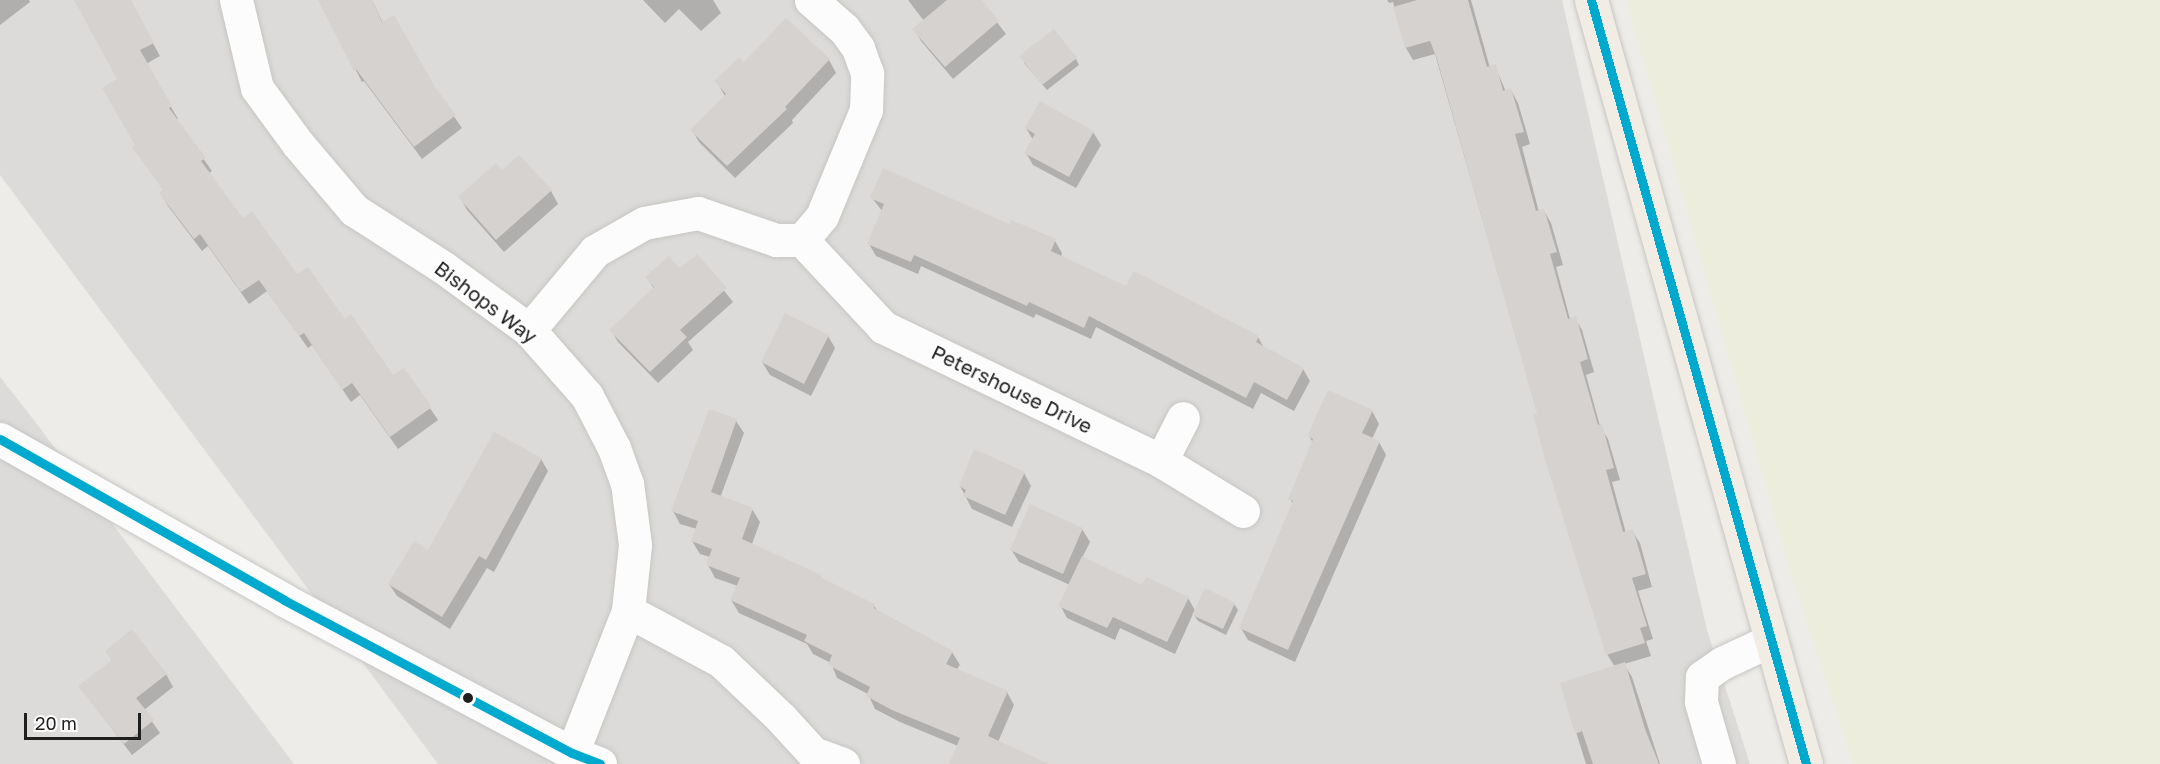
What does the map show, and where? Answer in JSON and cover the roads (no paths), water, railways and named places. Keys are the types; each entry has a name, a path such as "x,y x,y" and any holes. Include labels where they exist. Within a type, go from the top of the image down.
{"main road":[{"path":"1591,0 1806,764"}],"street":[{"name":"Bishops Way","path":"236,0 257,88 298,144 354,210 444,268 529,330 587,396 614,448 627,483 635,544 628,611 586,758"},
{"path":"529,330 595,251 645,223 698,213 777,240 802,240 822,216 866,110 867,73 858,48 844,29 811,0"},
{"name":"Petershouse Drive","path":"802,240 884,327 1161,461 1243,511"},
{"path":"1161,461 1183,418"},
{"path":"0,439 33,455 284,600 586,758"},
{"path":"628,611 721,661 781,717 822,760"},
{"path":"1719,764 1701,702 1702,677 1722,663 1770,640"}]}
